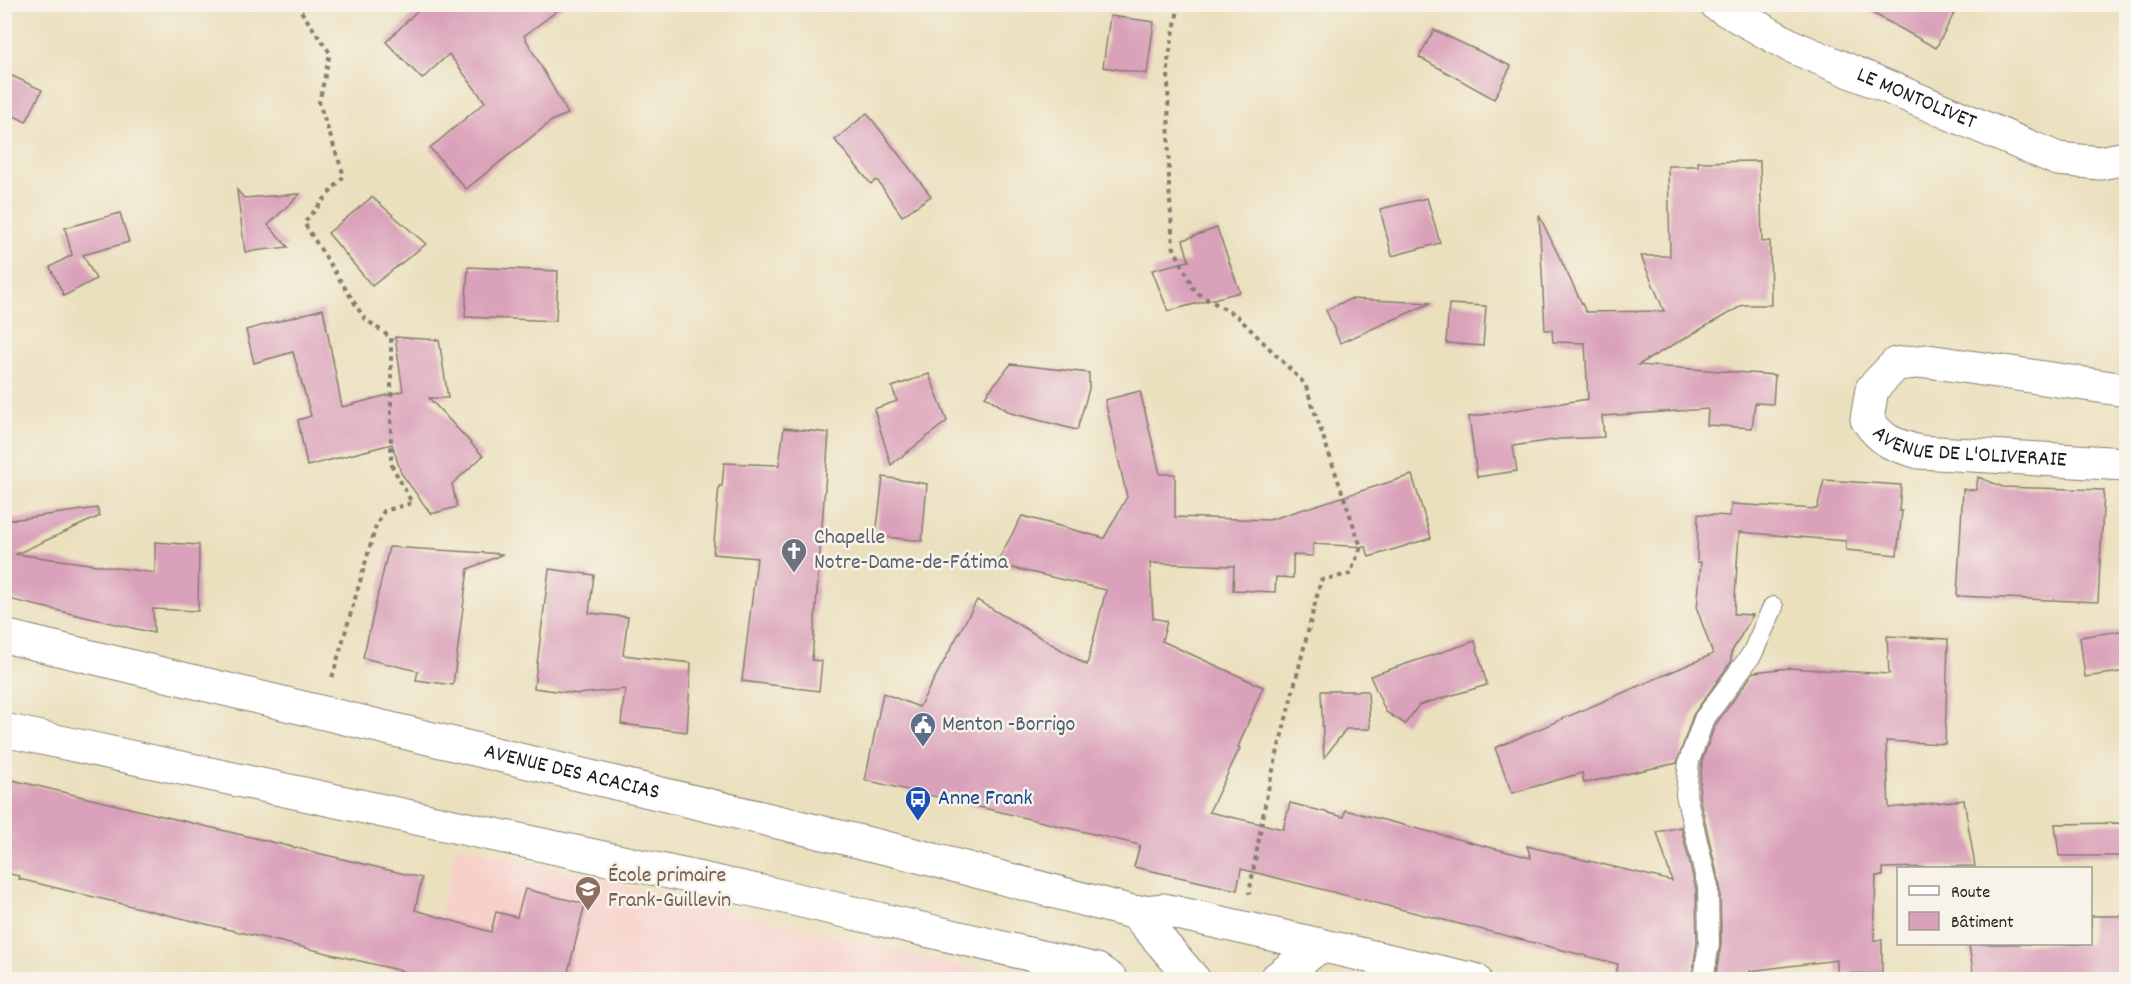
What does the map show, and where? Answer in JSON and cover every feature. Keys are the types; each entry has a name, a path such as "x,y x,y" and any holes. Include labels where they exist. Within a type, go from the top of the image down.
{"street":[{"name":"LE MONTOLIVET","path":"1716,4 1791,46 2058,159 2100,163 2127,158"},
{"name":"AVENUE DE L'OLIVERAIE","path":"2127,390 1928,361 1896,364 1872,389 1867,419 1878,435 1895,446 1919,452 2127,464"},
{"name":"AVENUE DES ACACIAS","path":"4,636 911,854 1136,913 1164,910 1475,980"},
{"path":"4,730 783,896 1096,970 1111,980"},
{"path":"1136,913 1194,980"},
{"path":"1275,980 1322,945"}],"lane":[{"path":"1703,980 1709,944 1708,887 1686,795 1689,761 1704,719 1752,654 1773,607"}],"path":[{"path":"296,4 330,53 319,103 344,176 304,223 364,318 391,338 391,464 412,504 384,511 376,526 321,713"},
{"path":"1179,4 1168,61 1169,186 1173,246 1195,292 1237,316 1305,384 1360,547 1350,574 1321,580 1267,794 1248,900"}],"shaded area":[{"name":"École primaire Frank-Guillevin","path":"456,845 1016,979 426,980"}],"building":[{"path":"424,4 566,4 524,36 568,114 553,120 466,189 430,148 485,102 449,54 422,79 386,42"},
{"path":"1856,4 1959,4 1936,48"},
{"path":"1110,16 1154,22 1147,74 1103,67"},
{"path":"1434,30 1511,66 1494,99 1419,57"},
{"path":"4,72 42,90 26,122 4,111"},
{"path":"867,113 931,196 902,216 877,180 871,184 835,140"},
{"path":"1760,161 1762,242 1770,241 1771,305 1743,305 1638,365 1775,375 1773,404 1755,403 1752,428 1707,425 1708,409 1602,416 1604,437 1560,439 1513,446 1517,471 1477,477 1469,417 1588,399 1585,343 1553,342 1552,330 1545,330 1539,215 1586,312 1664,311 1641,256 1670,256 1668,166 1698,166 1698,162"},
{"path":"237,190 244,198 300,194 268,225 288,247 245,252"},
{"path":"372,197 426,244 372,286 328,233"},
{"path":"1427,198 1440,243 1392,256 1380,209"},
{"path":"120,213 129,242 83,255 96,279 64,296 50,267 72,255 65,228"},
{"path":"1217,228 1240,292 1168,311 1152,270 1189,261 1183,240"},
{"path":"468,267 558,271 556,321 465,317"},
{"path":"1350,299 1431,303 1340,343 1326,310"},
{"path":"1449,304 1486,306 1483,346 1446,343"},
{"path":"323,309 342,407 403,391 395,337 439,340 448,398 429,398 483,456 452,484 457,507 431,514 401,473 392,444 307,466 298,420 311,416 293,352 254,363 246,330"},
{"path":"1011,364 1089,373 1089,389 1077,430 1011,413 985,396"},
{"path":"929,374 947,421 891,465 874,409 897,401 892,387"},
{"path":"1140,391 1160,474 1175,474 1175,517 1269,520 1412,475 1431,538 1369,557 1366,547 1313,544 1313,556 1293,555 1293,578 1276,577 1275,592 1233,590 1234,566 1150,563 1153,618 1167,621 1162,641 1263,687 1238,747 1240,748 1209,812 1283,829 1290,803 1344,817 1345,810 1531,858 1527,846 1672,881 1657,832 1681,827 1696,889 1697,943 1691,980 1615,980 1618,964 1241,869 1237,890 1134,867 1140,845 865,780 883,693 919,707 977,600 1087,665 1106,590 996,564 1022,516 1104,538 1127,497 1105,400"},
{"name":"Chapelle Notre-Dame-de-Fátima","path":"784,428 829,433 812,660 822,661 819,691 742,681 757,558 713,554 719,486 722,486 724,463 779,465"},
{"path":"883,477 927,484 922,541 876,536"},
{"path":"1978,477 2003,487 2104,490 2098,602 1957,596 1963,489 1976,490"},
{"path":"1824,480 1901,485 1899,511 1902,511 1897,555 1846,550 1846,541 1739,532 1734,614 1753,615 1731,653 1731,662 1693,715 1677,763 1584,783 1582,773 1512,793 1495,748 1713,654 1697,609 1701,562 1697,562 1698,514 1730,516 1731,504 1817,509"},
{"path":"97,508 100,516 16,554 155,573 155,542 199,545 198,611 153,609 154,633 4,598 4,521"},
{"path":"389,547 503,554 468,569 453,685 416,680 418,671 363,658"},
{"path":"549,569 594,575 589,613 628,617 623,655 691,663 687,732 621,724 625,689 578,694 534,688"},
{"path":"2127,630 2127,671 2085,677 2080,637"},
{"path":"1887,636 1948,639 1945,744 1886,741 1889,808 1964,800 1975,866 1883,868 1883,876 1876,876 1874,940 1882,940 1882,974 1837,973 1837,960 1750,971 1750,980 1715,980 1721,944 1720,887 1699,796 1702,761 1715,725 1754,672 1789,668 1889,674"},
{"path":"1475,641 1487,685 1419,705 1405,724 1386,712 1370,676"},
{"path":"1321,691 1368,691 1370,729 1346,729 1324,758"},
{"path":"4,778 422,878 415,910 491,932 496,912 517,917 525,889 585,904 566,980 439,980 19,879 20,876 4,873"},
{"path":"2127,823 2127,856 2059,856 2055,824"},
{"path":"2092,916 2127,916 2127,980 1974,980 1969,945 2092,945"}],"place":[{"name":"Chapelle Notre-Dame-de-Fátima","path":"794,574"},
{"name":"Menton -Borrigo","path":"923,748"},
{"name":"Anne Frank","path":"918,822"},
{"name":"École primaire Frank-Guillevin","path":"588,912"}]}
